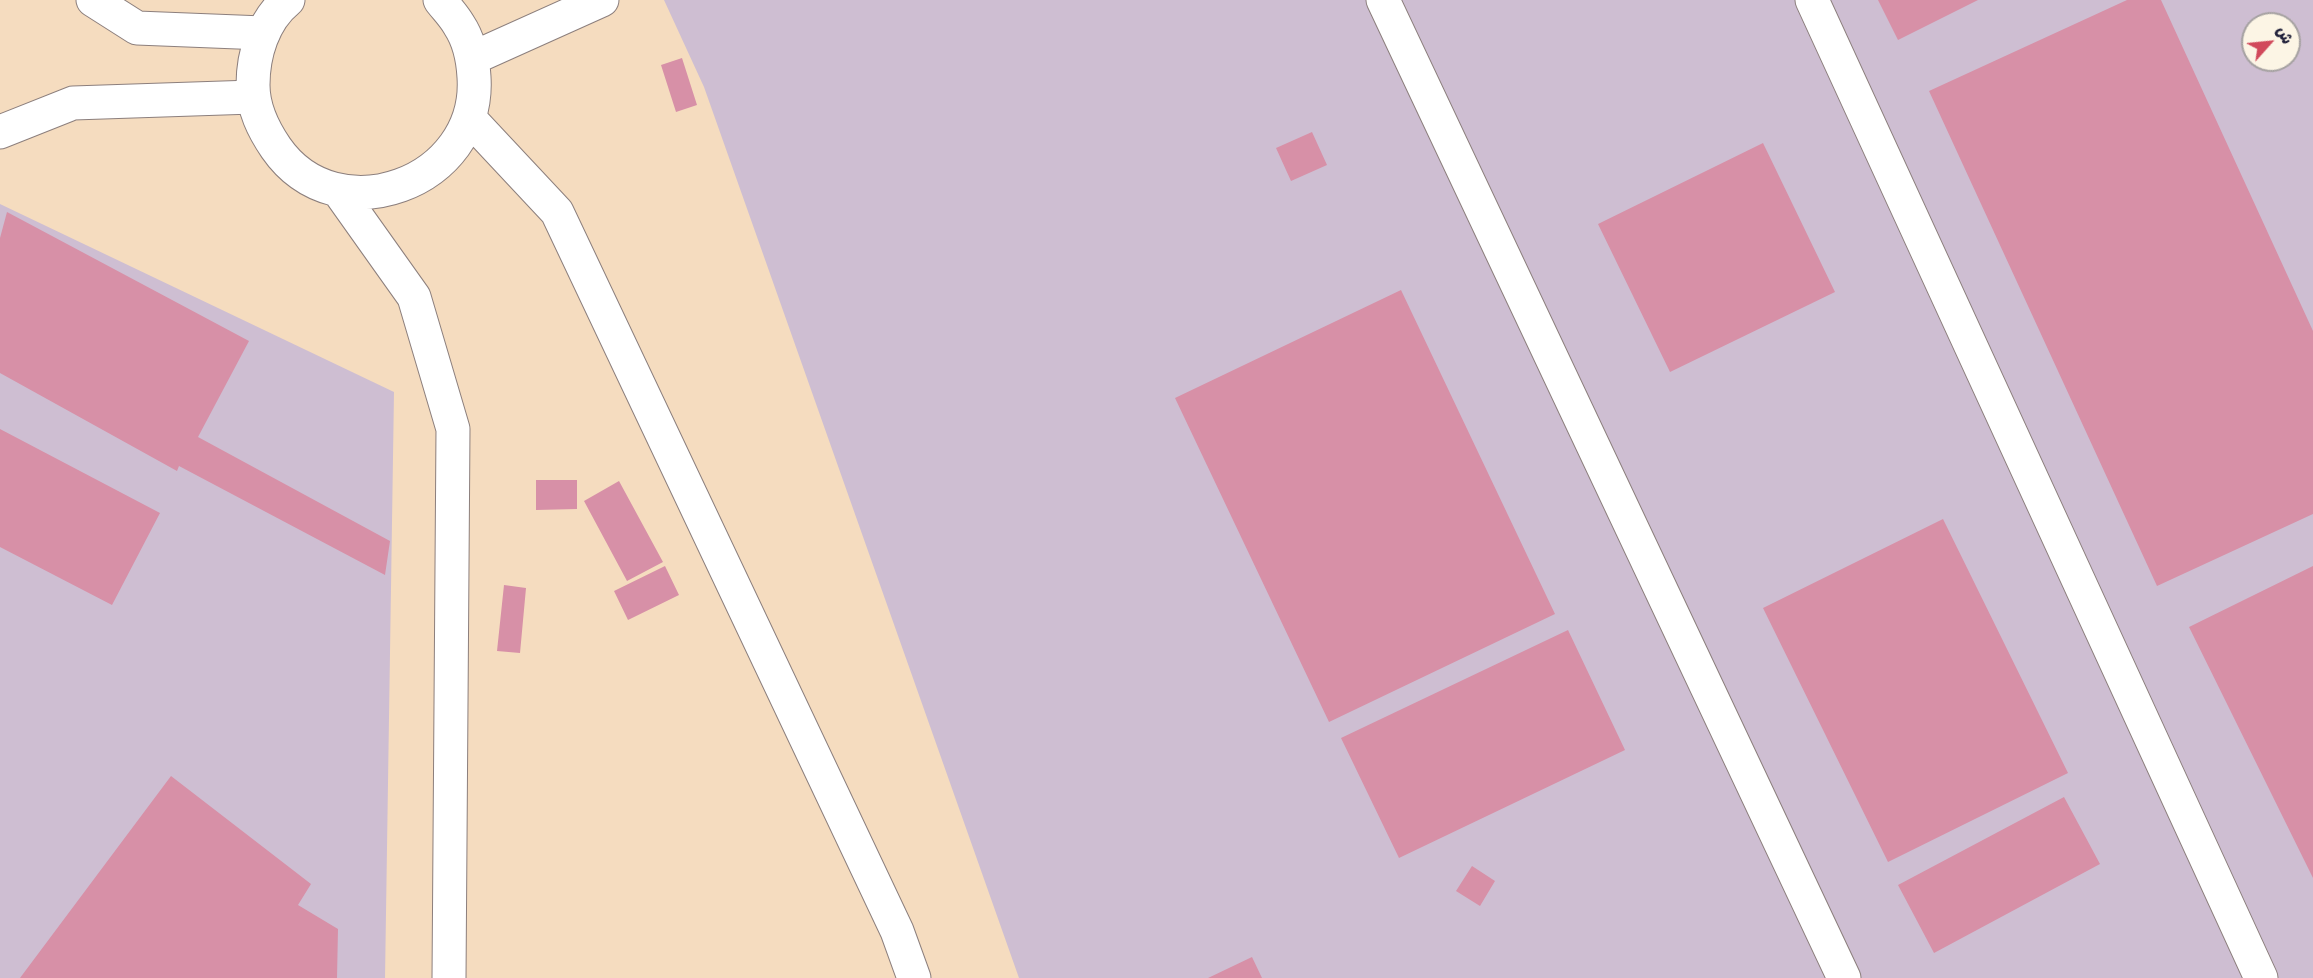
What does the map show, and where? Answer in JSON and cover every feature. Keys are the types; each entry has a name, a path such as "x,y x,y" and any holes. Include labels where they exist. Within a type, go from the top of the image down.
{"main road":[{"path":"93,0 137,28 263,33"},
{"path":"288,0 263,33 253,64 253,97 263,129 282,156 307,177 338,190 371,193 403,186 431,170 454,147 469,118 475,88 473,58 460,26 440,0"},
{"path":"473,58 602,0"},
{"path":"1383,0 1844,978"},
{"path":"1812,0 2261,978"},
{"path":"0,132 73,103 253,97"},
{"path":"469,118 557,212 897,931 914,978"},
{"path":"338,190 414,297 453,429 449,978"}],"shaded area":[{"path":"664,0 2313,0 2313,978 1019,978 704,87"},
{"path":"0,204 394,392 385,978 0,978"}],"building":[{"path":"1878,0 1978,0 1898,40"},
{"path":"2127,0 2161,0 2313,331 2313,514 2157,586 1929,91"},
{"path":"682,58 697,105 676,112 661,65"},
{"path":"1312,132 1327,165 1291,181 1276,148"},
{"path":"1763,143 1835,292 1670,372 1598,224"},
{"path":"7,212 249,341 198,437 390,541 385,575 179,466 177,471 0,373 0,238"},
{"path":"1401,290 1555,614 1329,722 1175,398"},
{"path":"0,429 160,513 112,605 0,547"},
{"path":"536,480 577,480 577,509 536,510"},
{"path":"619,481 663,562 627,581 584,501"},
{"path":"1943,519 2068,773 1888,862 1763,608"},
{"path":"665,566 679,595 628,620 614,591"},
{"path":"2313,566 2313,878 2189,627"},
{"path":"504,585 526,588 520,653 497,651"},
{"path":"1568,630 1625,750 1399,858 1341,738"},
{"path":"171,776 311,884 298,905 338,929 337,978 20,978"},
{"path":"2064,797 2100,864 1934,953 1898,885"},
{"path":"1472,866 1495,881 1480,906 1456,891"},
{"path":"1252,957 1262,978 1208,978"}]}
